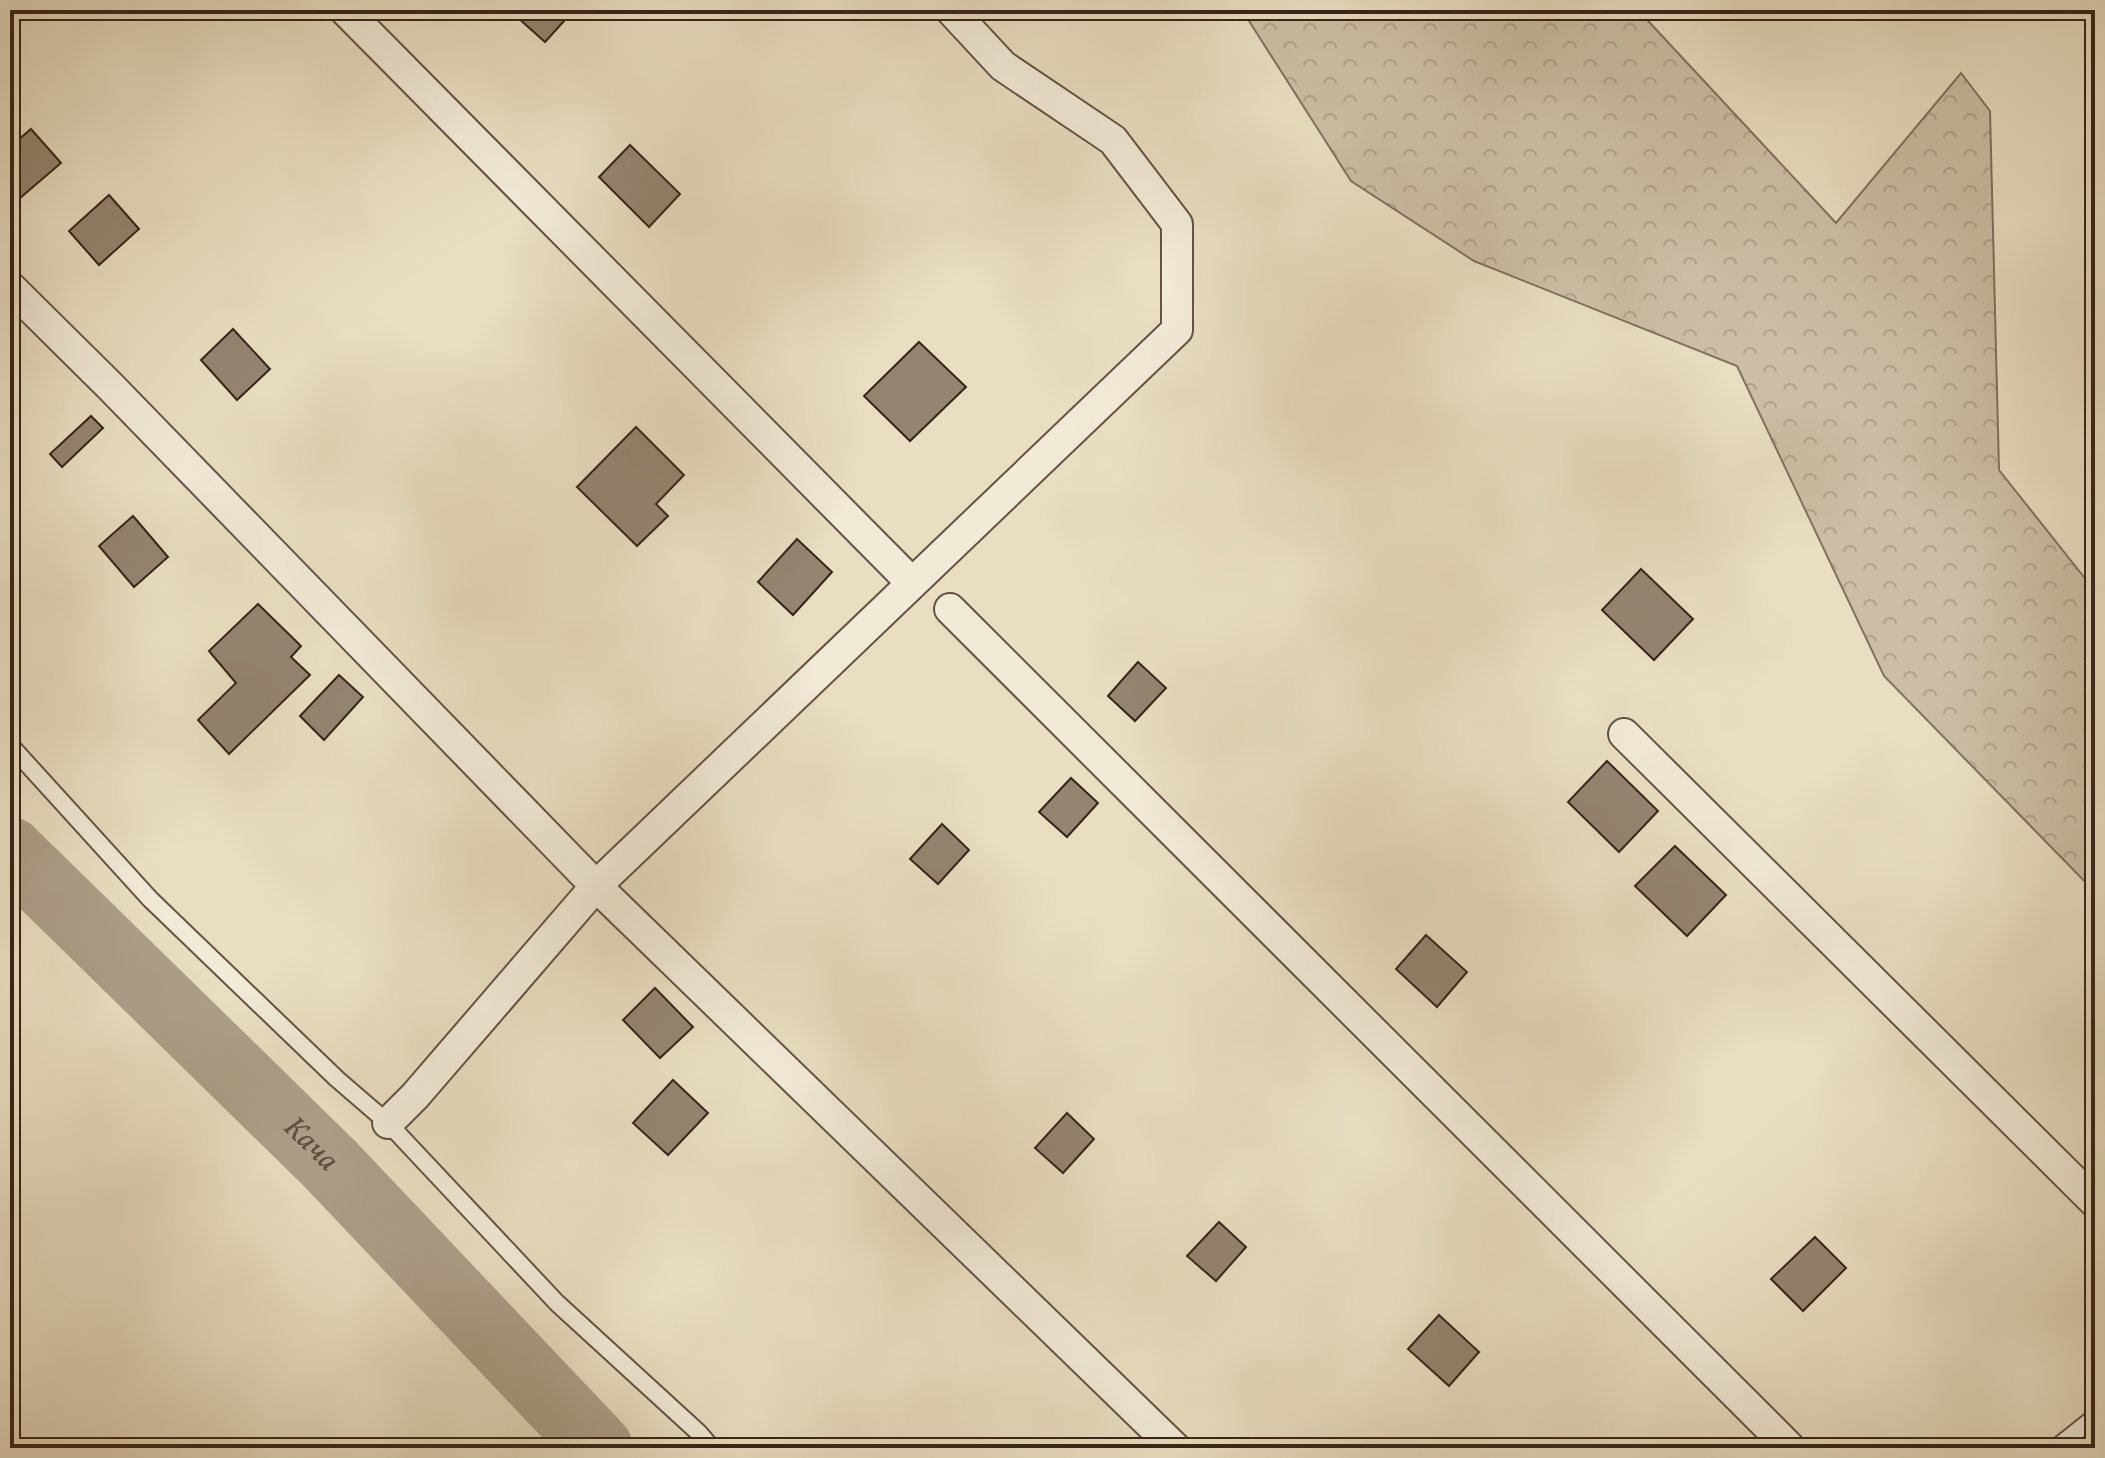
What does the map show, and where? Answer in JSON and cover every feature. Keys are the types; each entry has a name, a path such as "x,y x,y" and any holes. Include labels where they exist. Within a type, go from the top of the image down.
{"street":[{"path":"345,10 912,583"},
{"path":"388,1123 415,1096 596,886 1177,330 1177,224 1113,140 1003,66 951,10"},
{"path":"10,287 596,886 1175,1448"},
{"path":"950,609 1790,1448"},
{"path":"1624,734 2095,1202"}],"lane":[{"path":"10,745 150,899 337,1079 388,1123 557,1303 712,1448"},
{"path":"2056,1448 2095,1417"}],"green space":[{"path":"1242,10 1638,10 1836,223 1961,73 1990,111 1999,470 2095,591 2095,892 1884,676 1737,366 1474,261 1351,181"}],"building":[{"path":"524,10 574,10 545,42 517,17"},
{"path":"31,129 61,163 20,198 10,186 10,147"},
{"path":"630,145 680,194 649,227 599,177"},
{"path":"109,195 139,229 99,265 69,231"},
{"path":"233,329 270,369 237,400 201,360"},
{"path":"919,342 966,387 910,441 864,396"},
{"path":"91,416 103,428 62,467 50,454"},
{"path":"636,427 684,475 656,504 668,516 637,546 577,487"},
{"path":"133,516 168,557 134,587 99,546"},
{"path":"797,539 832,572 793,615 758,582"},
{"path":"1641,569 1693,619 1654,660 1602,610"},
{"path":"258,604 301,646 291,657 310,675 229,754 198,720 236,683 209,651"},
{"path":"1138,662 1166,688 1135,721 1108,696"},
{"path":"339,675 363,697 324,740 300,716"},
{"path":"1607,761 1658,811 1619,852 1568,802"},
{"path":"1071,778 1098,803 1067,837 1039,812"},
{"path":"942,824 969,850 938,884 910,859"},
{"path":"1675,846 1726,895 1687,936 1635,886"},
{"path":"1426,935 1467,972 1437,1007 1396,969"},
{"path":"655,988 693,1027 660,1058 623,1020"},
{"path":"673,1080 708,1113 668,1155 633,1123"},
{"path":"1067,1113 1094,1139 1063,1173 1035,1148"},
{"path":"1219,1222 1246,1247 1216,1281 1187,1256"},
{"path":"1815,1237 1846,1268 1803,1311 1771,1279"},
{"path":"1439,1315 1479,1352 1449,1386 1408,1349"}],"waterway":[{"name":"Кача","path":"10,851 330,1164 599,1448"}]}
